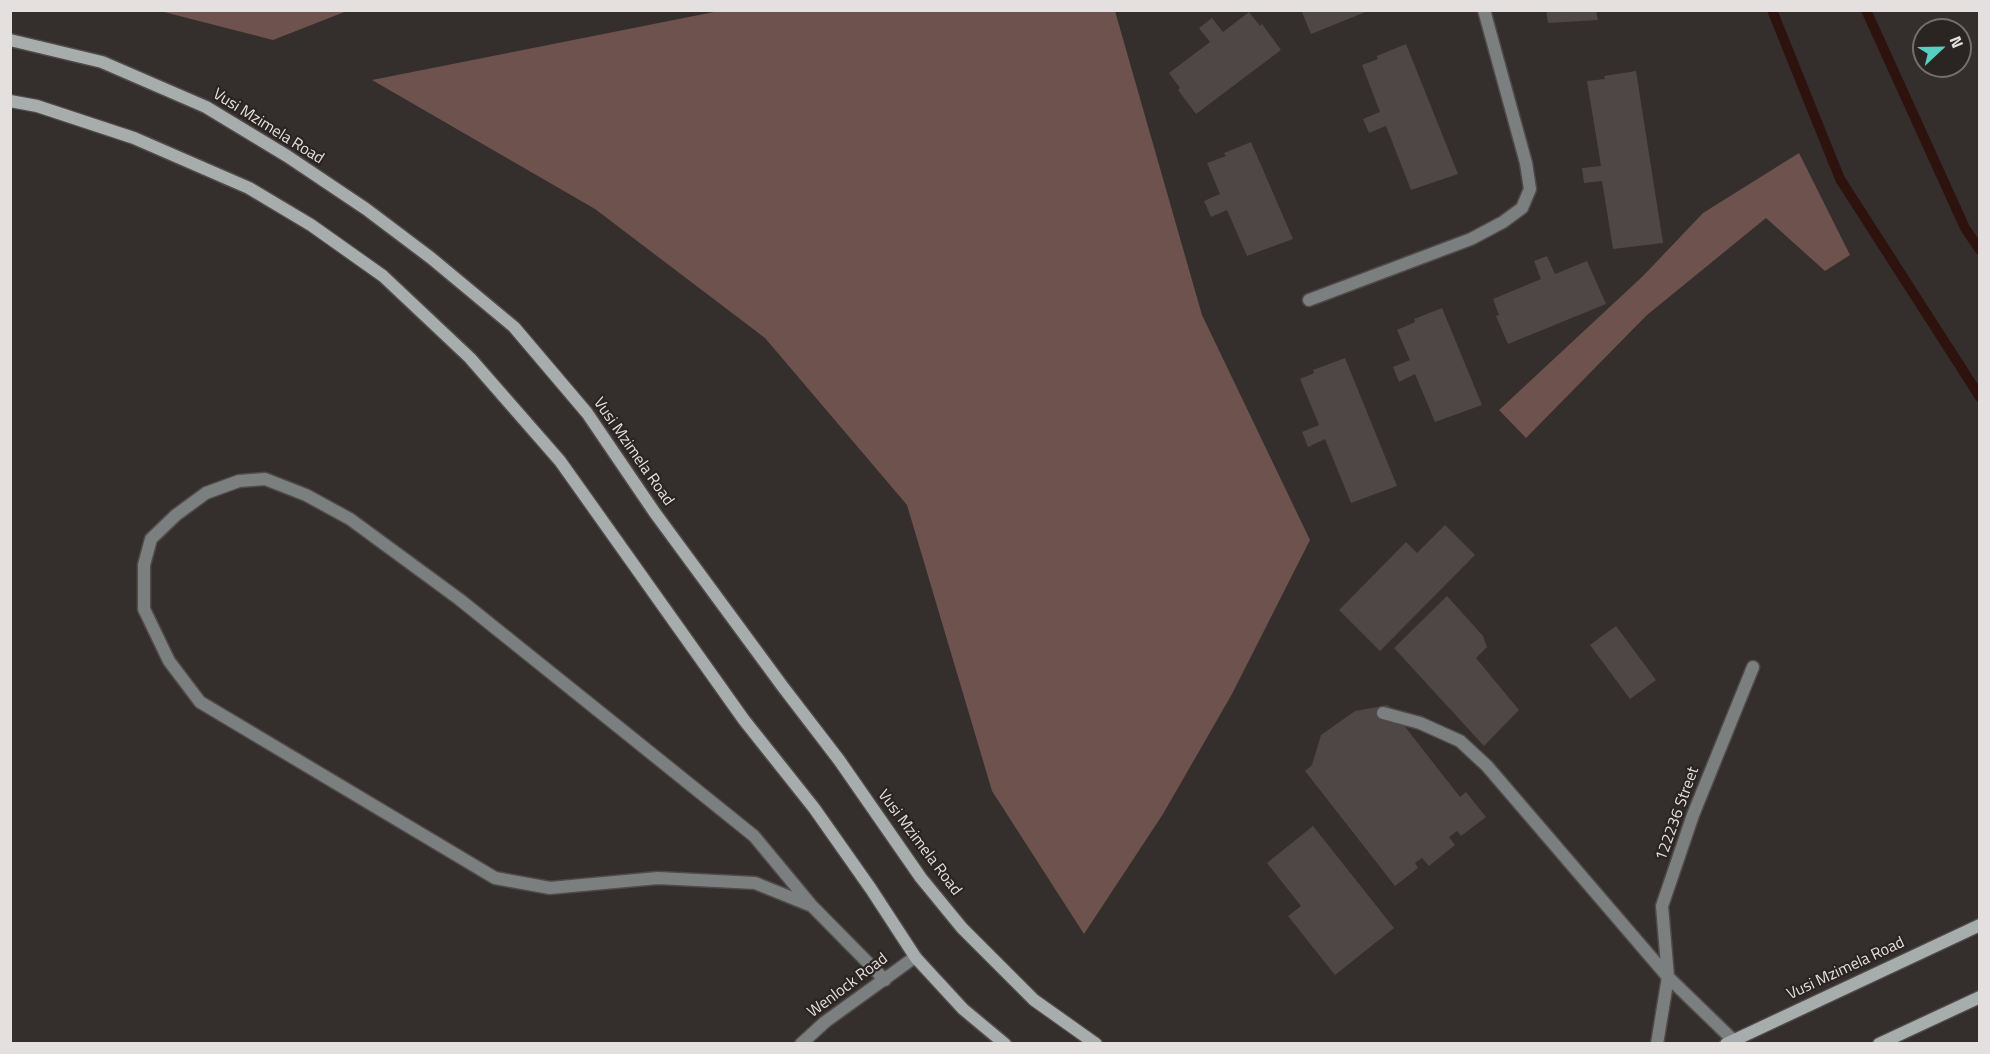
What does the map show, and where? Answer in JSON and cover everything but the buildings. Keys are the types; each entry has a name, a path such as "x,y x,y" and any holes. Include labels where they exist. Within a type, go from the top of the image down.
{"main road":[{"name":"Vusi Mzimela Road","path":"10,40 102,62 206,107 287,156 366,209 514,327 587,413 655,513 838,760 921,878 963,928 1034,1000 1096,1044"},
{"path":"10,101 37,106 134,138 249,188 311,225 383,276 462,350 560,461 744,720 814,808 916,958 963,1009 1005,1044"},
{"name":"Vusi Mzimela Road","path":"1730,1042 1980,925"},
{"path":"1879,1044 1980,997"}],"street":[{"path":"1309,300 1471,238 1503,222 1522,208 1530,189 1526,163 1484,10"},
{"path":"812,906 755,883 658,878 550,888 495,878 200,702 170,661 144,609 144,565 151,539 176,515 206,493 239,481 265,479 315,500 350,519 459,599 754,836 812,906 885,980"},
{"name":"122236 Street","path":"1657,1044 1668,977 1662,906 1693,815 1753,667"},
{"path":"1383,713 1420,723 1460,741 1487,766 1668,977 1730,1042"},
{"name":"Wenlock Road","path":"801,1044 825,1022 916,958"}],"shaded area":[{"path":"160,11 347,11 273,40"},
{"path":"719,11 1115,11 1202,315 1310,540 1232,694 1163,814 1084,934 992,791 907,505 765,338 595,209 372,80"},
{"path":"1799,153 1850,255 1825,271 1766,218 1647,315 1526,438 1499,410 1643,276 1703,213"}],"waterway":[{"path":"1772,10 1840,179 1980,397"},
{"path":"1866,10 1965,228 1980,250"}]}
